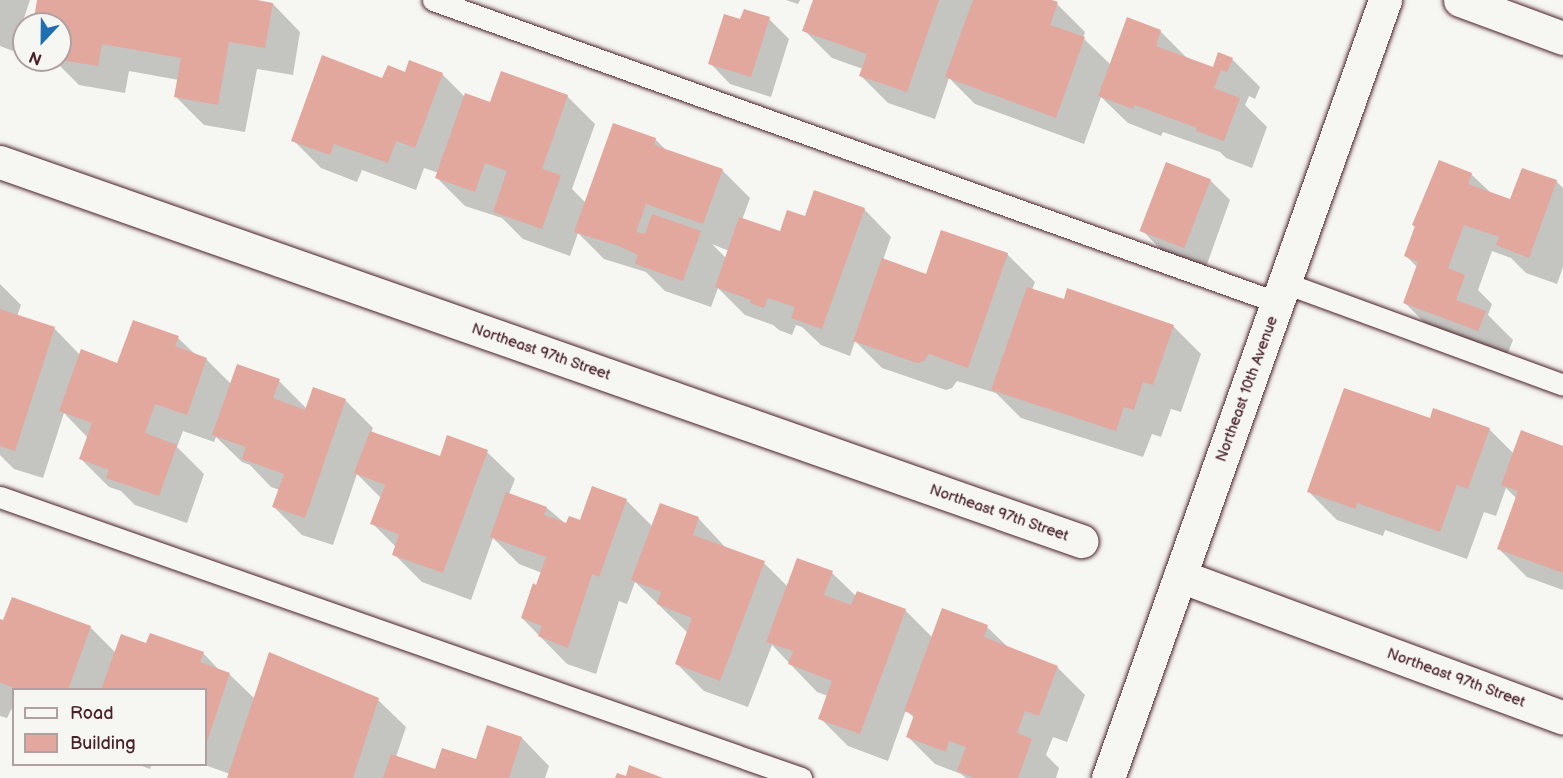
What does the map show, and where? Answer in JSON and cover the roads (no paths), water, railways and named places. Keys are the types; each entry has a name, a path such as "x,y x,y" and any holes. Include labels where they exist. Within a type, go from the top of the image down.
{"street":[{"name":"Northeast 10th Avenue","path":"1108,778 1385,0"},
{"path":"1460,0 1563,38"},
{"name":"Northeast 97th Street","path":"0,162 1081,541"},
{"name":"Northeast 97th Street","path":"1180,576 1563,718"}],"lane":[{"path":"433,0 1282,293 1563,385"},
{"path":"0,497 801,778"}]}
